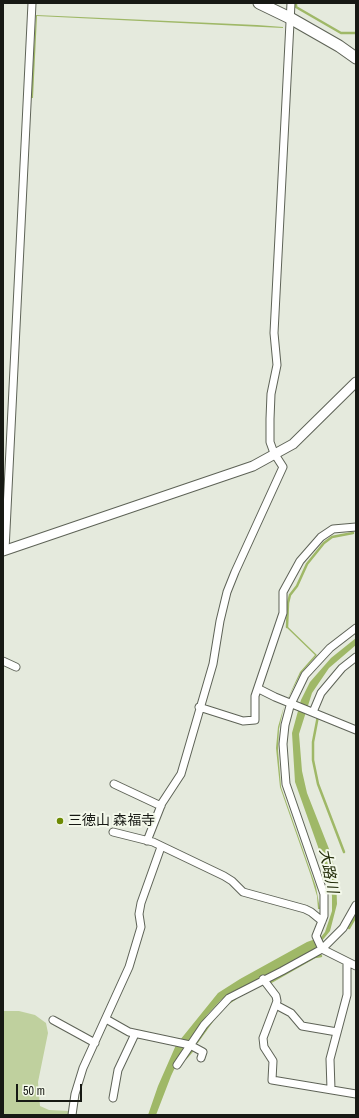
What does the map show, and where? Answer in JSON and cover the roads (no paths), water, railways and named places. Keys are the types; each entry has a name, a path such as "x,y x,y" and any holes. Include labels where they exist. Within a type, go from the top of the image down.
{"main road":[{"path":"259,3 290,18 339,46 356,58"}],"street":[{"path":"32,3 4,551 253,466 274,453 293,444 356,382"},
{"path":"147,841 161,806 181,774 199,707 213,664 227,592 234,572 283,467 274,453 270,442 270,419 271,394 277,365 274,333 290,3"},
{"path":"199,707 243,721 255,720 255,696 259,689 283,613 283,592 300,561 321,537 333,529 356,527"},
{"path":"356,628 319,658 305,676 291,704 284,731 284,778 320,880 324,900 322,922 316,936 321,948 347,963 356,966"},
{"path":"312,712 321,693 342,668 356,657"},
{"path":"3,661 16,667"},
{"path":"259,689 291,704 356,730"},
{"path":"114,784 161,806"},
{"path":"113,832 147,841 224,876 232,881 243,892 305,909 317,916 322,922"},
{"path":"72,1115 75,1094 83,1068 128,970 141,926 139,914 141,902 161,847"},
{"path":"177,1065 204,1025 229,998 282,972 321,948 343,928 356,905"},
{"path":"331,1089 330,1059 347,995 347,963"},
{"path":"264,980 276,996 276,1005 264,1038 264,1047 273,1061 272,1080 356,1094"},
{"path":"276,1005 291,1012 302,1026 337,1032"},
{"path":"106,1019 135,1034 190,1045 203,1052 201,1058"},
{"path":"53,1020 95,1043"},
{"path":"114,1098 118,1070 135,1034"}],"water":[{"path":"36,15 257,25 283,28 37,16 33,98 31,98"},
{"path":"287,626 317,655 301,673 287,700 300,672 315,655 286,627"},
{"name":"大路川","path":"356,638 356,645 329,668 312,693 299,734 302,771 307,793 331,854 336,876 337,904 330,931 317,947 288,965 230,993 220,1001 207,1015 185,1046 171,1076 156,1115 148,1115 158,1086 176,1045 218,993 240,979 307,942 321,937 325,932 332,911 332,896 328,875 295,782 292,733 301,700 310,682 331,658"},
{"path":"284,706 279,729 278,750 281,787 316,887 320,909 318,909 317,896 311,876 280,787 276,748 278,727"}],"waterway":[{"path":"296,3 296,7 341,33 356,33"},
{"path":"287,627 288,603 290,595 297,586 307,564 324,543 332,537 353,533"},
{"path":"318,716 313,742 313,760 318,784 344,852"},
{"path":"349,928 356,916"},
{"path":"271,982 315,957 321,956"},
{"path":"227,1004 236,998"},
{"path":"197,1042 212,1021"},
{"path":"186,1058 193,1050"}],"place":[{"name":"三徳山 森福寺","path":"60,821"}]}
